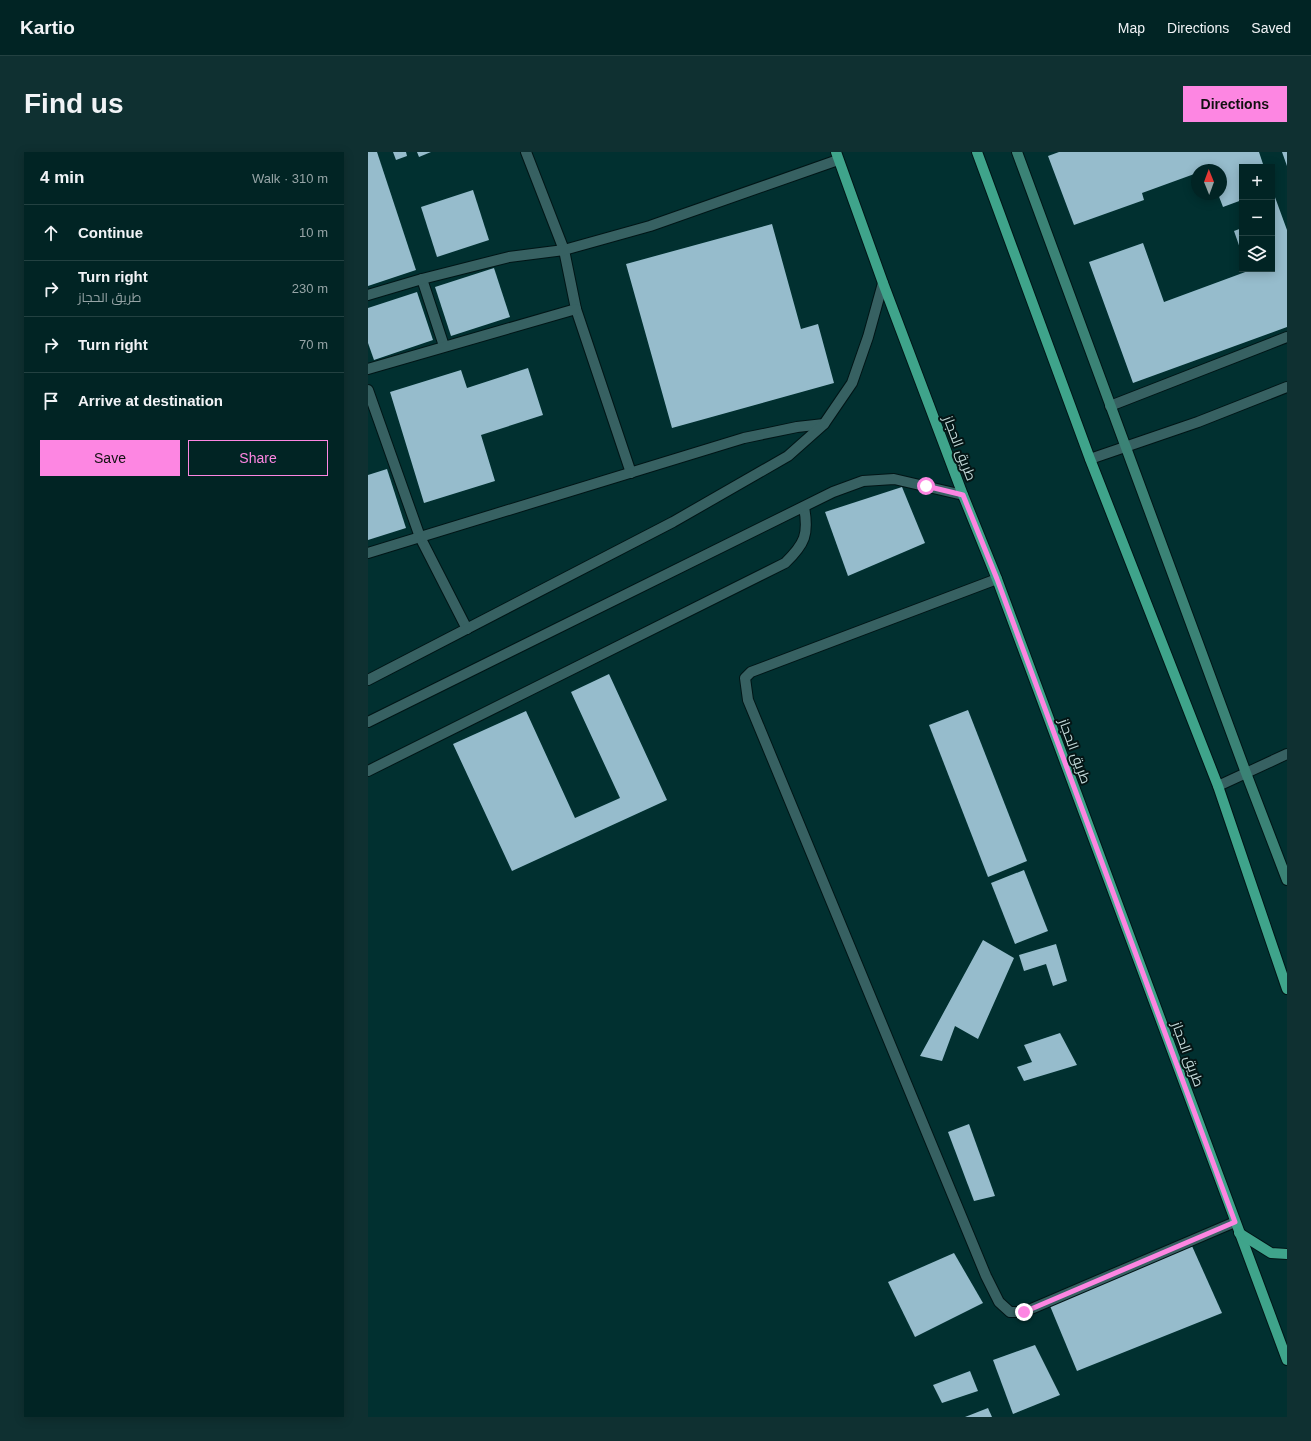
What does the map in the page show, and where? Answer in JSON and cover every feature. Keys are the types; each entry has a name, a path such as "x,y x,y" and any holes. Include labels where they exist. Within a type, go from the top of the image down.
{"main road":[{"path":"977,152 1090,459 1218,786 1287,989"},
{"path":"1017,152 1246,773 1287,880"},
{"name":"طريق الحجاز","path":"837,156 963,495 997,579 1287,1360"},
{"path":"1240,1233 1271,1253 1287,1254"}],"street":[{"path":"526,152 564,250 576,309 631,473"},
{"path":"368,295 422,279 509,257 564,250 650,226 837,156"},
{"path":"422,279 444,346"},
{"path":"368,680 673,522 788,456 824,424 852,383 868,337 883,283"},
{"path":"368,369 576,309"},
{"path":"1110,406 1287,337"},
{"path":"1090,459 1198,422 1287,387"},
{"path":"368,390 420,537 466,629"},
{"path":"368,554 744,438 790,428 824,424"},
{"path":"368,722 833,492 863,481 894,479 963,495"},
{"path":"368,771 785,562 796,552 804,538 806,522 804,507"},
{"path":"997,579 751,672 745,678 748,700 983,1269 999,1302 1010,1312 1024,1312 1235,1222"},
{"path":"1218,786 1287,754"}],"building":[{"path":"368,152 377,152 416,270 368,286"},
{"path":"393,152 406,152 407,156 396,160"},
{"path":"417,152 431,152 419,157"},
{"path":"1059,152 1259,152 1263,164 1239,164 1239,201 1223,207 1220,200 1227,200 1227,164 1191,164 1191,175 1142,193 1144,200 1074,225 1048,156"},
{"path":"1282,152 1287,152 1287,166"},
{"path":"473,190 489,240 437,257 421,207"},
{"path":"1275,197 1287,230 1287,327 1133,383 1089,262 1143,243 1164,302 1245,272 1275,272"},
{"path":"772,224 801,329 818,324 834,383 672,428 626,264"},
{"path":"1239,229 1239,245 1234,231"},
{"path":"494,268 510,317 451,336 435,287"},
{"path":"417,292 433,340 374,360 368,343 368,308"},
{"path":"528,368 543,415 481,435 495,481 424,503 390,392 461,370 467,388"},
{"path":"387,469 406,528 368,540 368,475"},
{"path":"902,487 925,543 848,576 825,512"},
{"path":"609,674 667,800 512,871 453,744 526,711 575,818 620,798 571,692"},
{"path":"968,710 1027,861 988,877 929,725"},
{"path":"1024,870 1048,931 1015,944 991,883"},
{"path":"983,940 1014,958 978,1039 955,1026 942,1061 920,1056"},
{"path":"1056,944 1067,981 1053,986 1046,964 1024,971 1019,955"},
{"path":"1060,1033 1077,1065 1024,1081 1017,1067 1032,1062 1024,1045"},
{"path":"969,1124 995,1196 974,1201 948,1132"},
{"path":"1192,1246 1222,1313 1077,1371 1050,1306"},
{"path":"954,1253 983,1303 915,1337 888,1282"},
{"path":"1035,1345 1060,1395 1013,1414 993,1360"},
{"path":"970,1371 978,1391 942,1403 933,1385"},
{"path":"988,1408 992,1417 965,1417"}],"route":[{"path":"926,486 963,495 997,579 1235,1222 1024,1312"}]}
